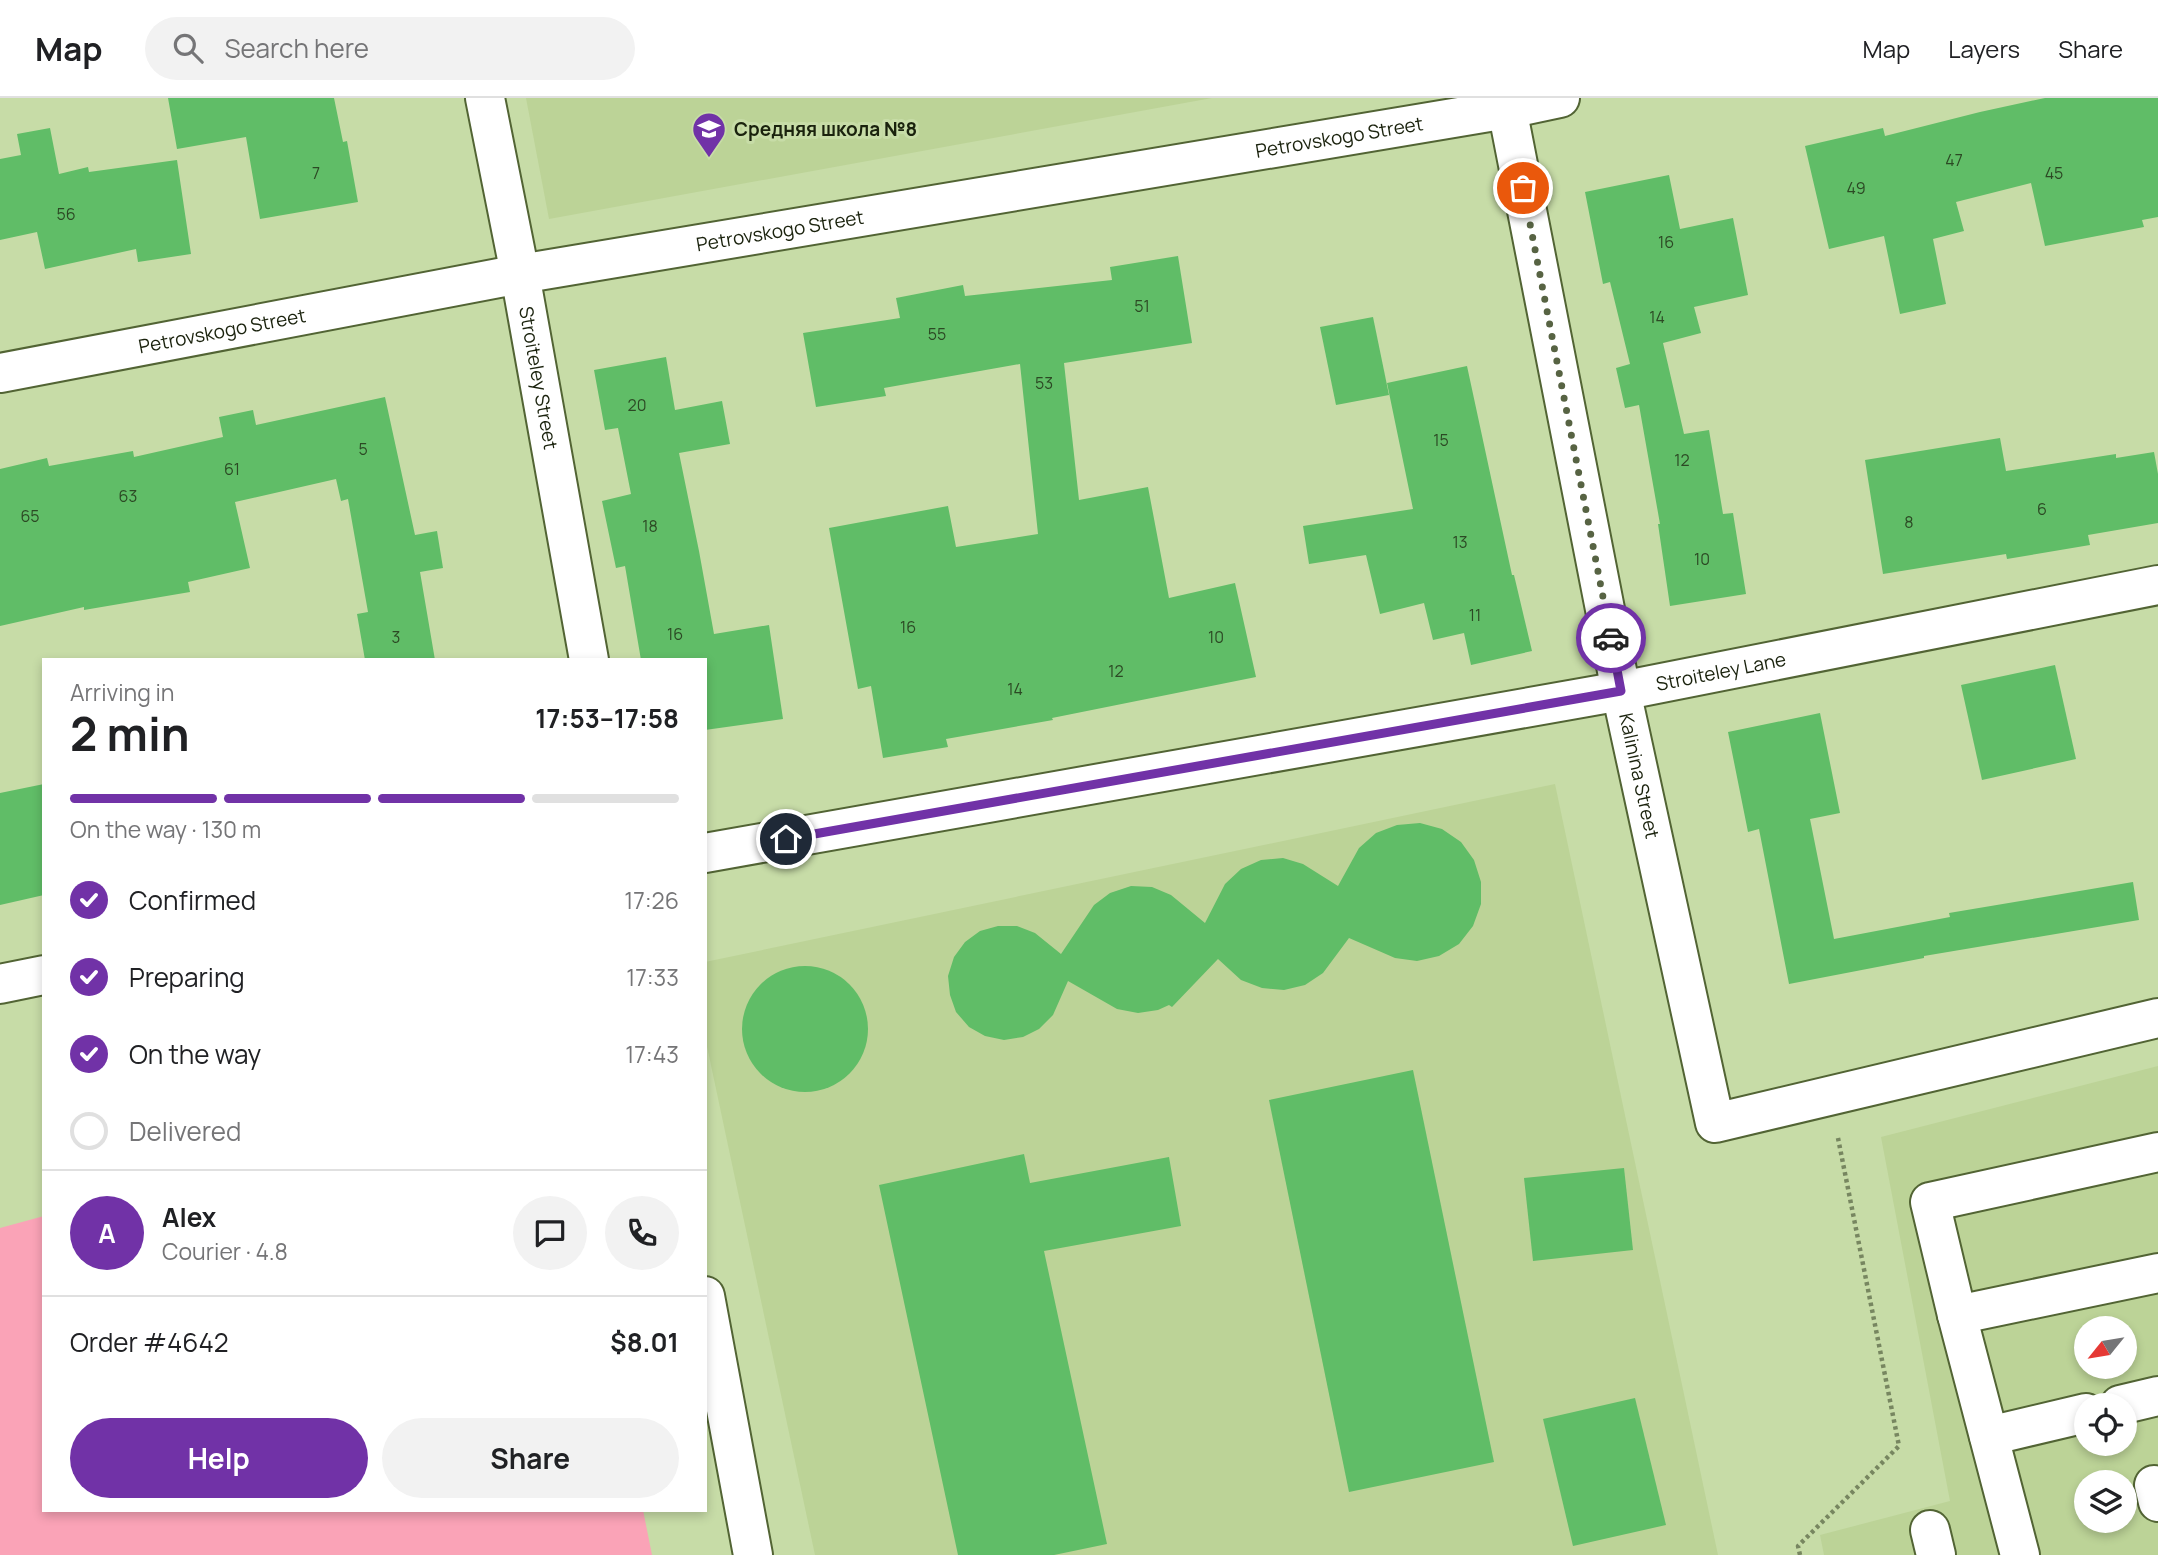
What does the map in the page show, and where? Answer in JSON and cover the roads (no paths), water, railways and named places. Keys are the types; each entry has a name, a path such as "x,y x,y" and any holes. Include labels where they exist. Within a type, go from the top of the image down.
{"street":[{"name":"Stroiteley Street","path":"485,98 520,274 589,658"},
{"name":"Petrovskogo Street","path":"0,373 520,274 1506,103 1560,98"},
{"name":"Kalinina Street","path":"1506,103 1621,691 1715,1123 2158,1018"},
{"name":"Stroiteley Lane","path":"707,853 1621,691 2158,585"},
{"path":"0,984 42,975"},
{"path":"2020,1555 1930,1202 2158,1152"},
{"path":"1957,1315 2158,1273"},
{"path":"707,1307 753,1555"},
{"path":"2137,1401 2158,1396"},
{"path":"1989,1436 2074,1416"}],"place":[{"name":"Средняя школа №8","path":"709,159"}]}
